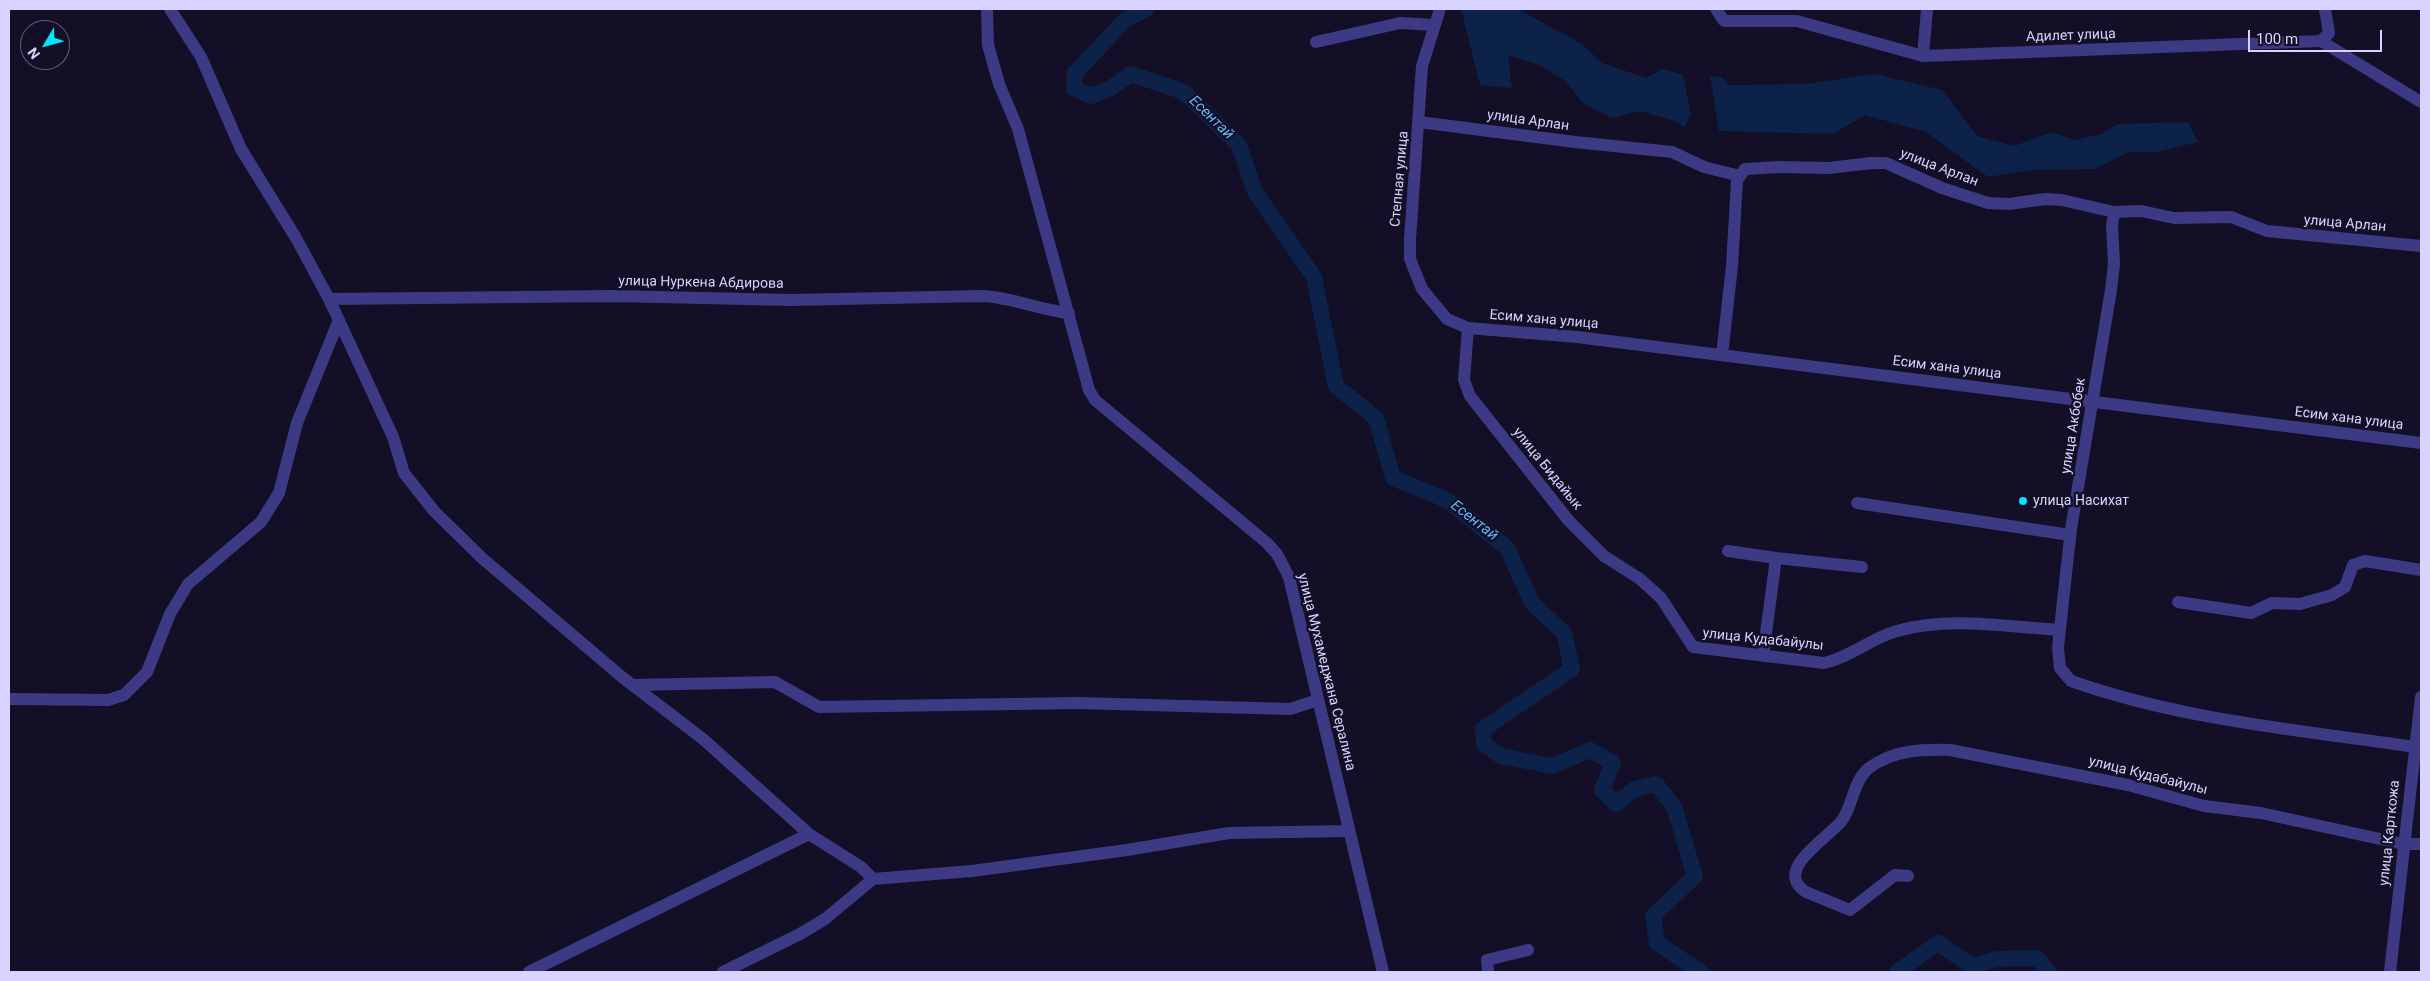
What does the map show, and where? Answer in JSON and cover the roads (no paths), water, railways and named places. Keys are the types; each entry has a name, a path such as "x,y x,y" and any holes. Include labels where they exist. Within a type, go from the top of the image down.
{"street":[{"path":"170,9 201,57 241,150 296,238 329,299 393,437 404,473 434,511 483,559 634,685 703,739 809,834 861,867 873,879"},
{"name":"улица Мухамеджана Сералина","path":"986,9 988,45 999,84 1018,129 1089,390 1095,400 1267,543 1277,554 1289,577 1383,972"},
{"name":"Степная улица","path":"1440,9 1422,66 1410,259 1422,289 1434,306 1447,319 1468,328"},
{"name":"Адилет улица","path":"1716,9 1724,21 1797,21 1923,56 2321,41"},
{"path":"1923,56 1926,9"},
{"path":"2325,9 2329,33 2321,41 2421,102"},
{"path":"1316,42 1400,23 1434,25"},
{"name":"улица Арлан","path":"1419,122 1574,142 1672,152 1704,167 1740,176 1744,169 1779,167 1828,168 1886,163 1935,185 1988,203 2009,204 2045,199 2114,212 2141,212 2174,218 2231,217 2267,231 2421,246"},
{"path":"1722,355 1732,266 1737,181 1740,176"},
{"name":"улица Акбобек","path":"2114,212 2112,226 2114,264 2093,402 2084,440 2081,479 2070,535 2058,648 2060,668 2063,674 2071,681 2161,708 2273,728 2415,747"},
{"name":"улица Нуркена Абдирова","path":"329,299 614,296 791,300 1004,296 1027,306 1069,313"},
{"path":"9,699 108,700 124,695 148,672 170,614 188,584 261,522 279,493 297,424 339,320"},
{"name":"Есим хана улица","path":"1468,328 1577,337 2421,443"},
{"name":"улица Бидайык","path":"1468,328 1464,380 1470,396 1569,521 1604,556 1640,579 1661,598"},
{"path":"1857,503 2070,535"},
{"path":"1728,552 1862,567"},
{"path":"1762,656 1776,558"},
{"path":"2178,602 2251,613 2272,603 2300,604 2332,595 2345,587 2354,565 2365,561 2421,570"},
{"name":"улица Кудабайулы","path":"1661,598 1693,647 1824,663 1838,660 1896,631 1948,622 2060,630"},
{"path":"634,685 775,682 819,707 1080,703 1290,709 1318,700"},
{"name":"улица Карткожа","path":"2390,972 2421,697"},
{"name":"улица Кудабайулы","path":"1908,876 1895,875 1850,910 1806,892 1799,888 1795,881 1795,873 1800,862 1806,853 1843,819 1858,782 1870,767 1896,754 1912,750 1950,750 2128,785 2204,806 2261,813 2403,844 2421,844"},
{"path":"723,972 800,934 825,919 873,879 972,870 1127,850 1229,833 1349,831"},
{"path":"528,972 809,834"},
{"path":"1488,972 1487,960 1528,950"}],"water":[{"path":"1461,9 1518,9 1582,44 1602,63 1646,78 1663,69 1683,75 1691,113 1685,127 1672,120 1640,111 1612,118 1584,104 1565,81 1539,65 1508,55 1512,88 1480,85"},
{"path":"1875,74 1942,90 1977,136 2014,146 2052,132 2075,140 2101,134 2118,124 2188,122 2198,142 2156,152 2129,152 2095,169 2030,170 1988,177 1926,132 1865,115 1833,134 1719,131 1710,76 1721,77 1729,85 1806,84"}],"waterway":[{"name":"Есентай","path":"1146,9 1125,20 1075,73 1074,88 1091,96 1109,89 1131,74 1184,92 1239,145 1255,192 1314,277 1336,386 1376,418 1393,478 1447,500 1507,548 1532,603 1564,633 1572,669 1483,729 1484,744 1501,756 1552,766 1590,750 1613,763 1602,790 1616,804 1635,789 1656,784 1674,807 1695,876 1653,916 1657,943 1701,972"},
{"name":"Есентай","path":"1897,972 1938,943 1972,966 1997,959 2037,958 2049,972"}],"place":[{"name":"улица Насихат","path":"2023,501"}]}
